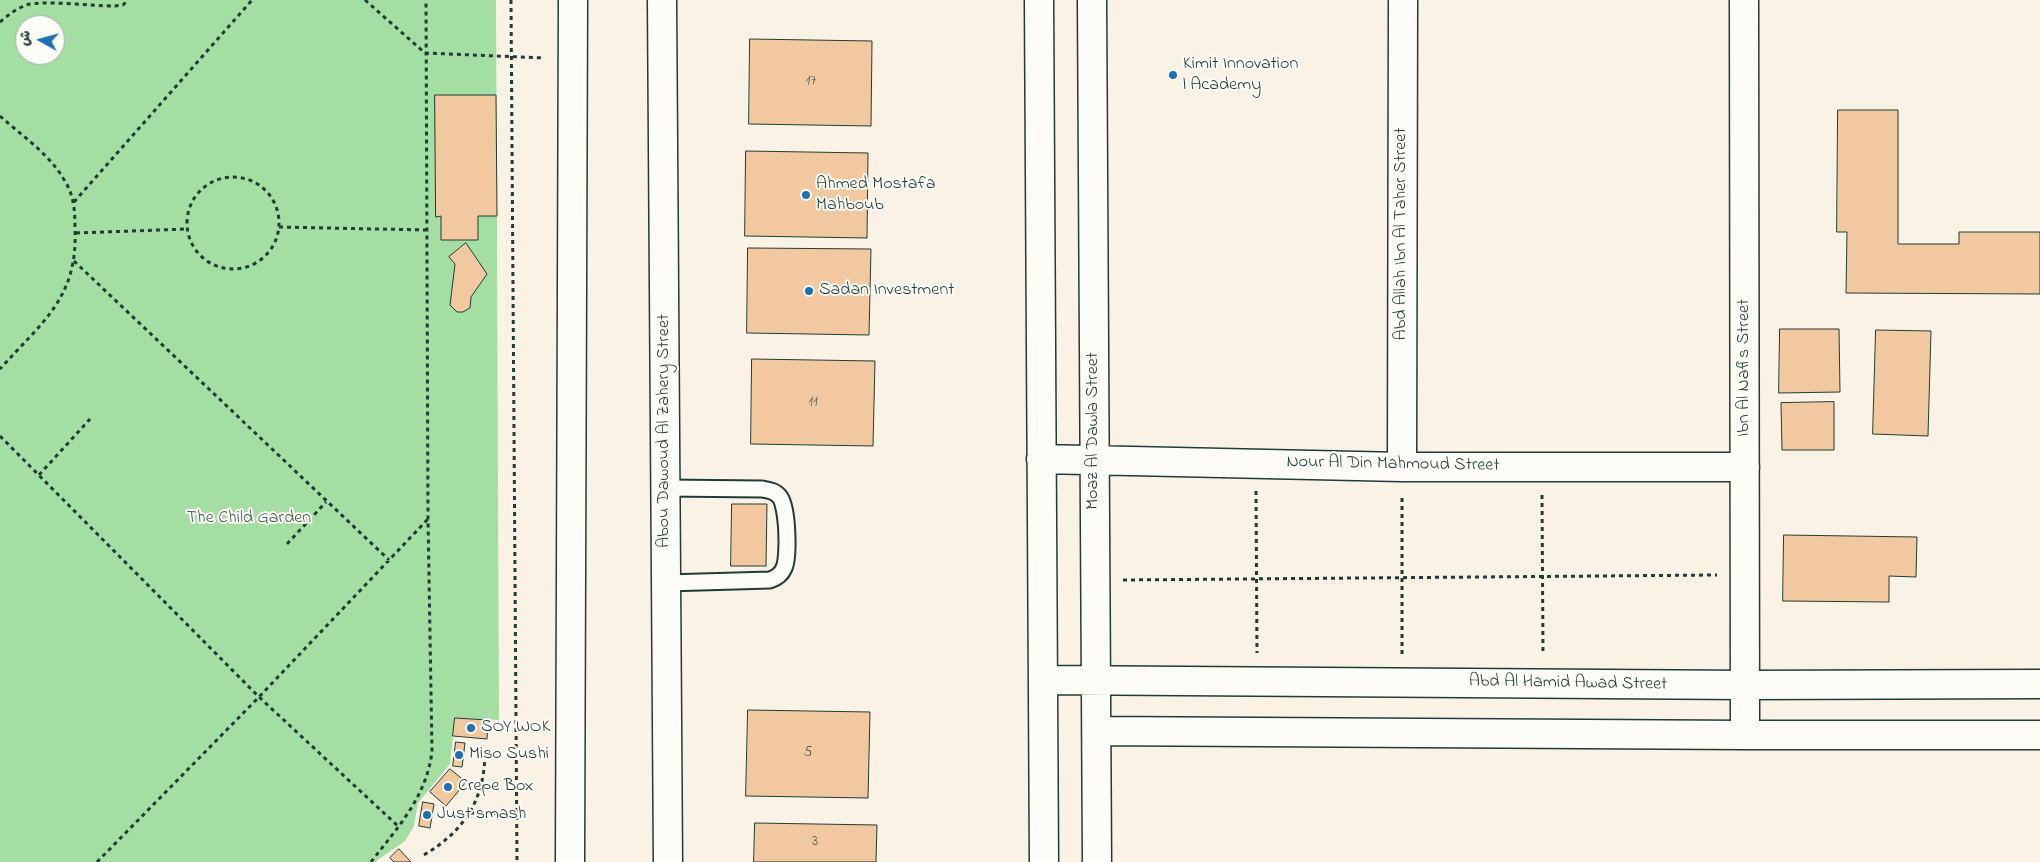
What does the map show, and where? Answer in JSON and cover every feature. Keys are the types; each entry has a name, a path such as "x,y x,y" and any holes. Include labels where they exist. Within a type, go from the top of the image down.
{"street":[{"path":"570,862 572,0"},
{"name":"Abou Dawoud Al Zahery Street","path":"662,0 666,856"},
{"path":"1040,0 1044,862"},
{"name":"Moaz Al Dawla Street","path":"1092,0 1097,862"},
{"name":"Abd Allah Ibn Al Taher Street","path":"1402,467 1403,0"},
{"name":"Ibn Al Nafis Street","path":"1744,0 1745,736"},
{"name":"Nour Al Din Mahmoud Street","path":"1042,459 1402,467 1745,467"},
{"name":"Abd Al Hamid Awad Street","path":"1043,680 1745,685 2040,684"},
{"path":"1096,731 1745,736 2040,734"}],"lane":[{"path":"665,488 771,490 779,495 784,502 786,510 786,560 781,573 770,580 666,583"}],"path":[{"path":"0,22 13,11 27,4 44,2 115,6 123,5 128,0"},
{"path":"74,202 252,0"},
{"path":"365,0 425,53 572,59"},
{"path":"372,862 416,802 424,785 432,751 428,518 426,0"},
{"path":"511,0 517,862"},
{"path":"0,116 53,163 67,184 74,202 76,233 74,261 70,280 61,299 0,369"},
{"path":"233,177 248,180 261,186 272,198 278,212 279,227 275,242 267,255 255,264 241,269 226,269 212,264 200,255 192,243 187,229 188,214 191,206 204,187 218,180 233,177"},
{"path":"279,227 426,230"},
{"path":"76,233 187,229"},
{"path":"74,261 389,560"},
{"path":"39,475 90,419"},
{"path":"0,436 259,697 399,827"},
{"path":"1256,463 1257,681"},
{"path":"1402,467 1402,682"},
{"path":"1542,467 1543,683"},
{"path":"287,544 326,502"},
{"path":"98,862 259,697 428,518"},
{"path":"1095,580 1745,575"},
{"path":"424,855 442,844 457,830 470,813 482,785 485,754"},
{"path":"470,813 516,814"}],"green space":[{"name":"The Child Garden","path":"0,0 496,0 499,720 455,718 450,764 418,803 414,826 405,841 375,862 0,862"}],"building":[{"path":"750,39 872,41 871,126 749,124"},
{"path":"435,95 496,95 497,216 478,216 478,240 441,240 441,216 436,217"},
{"path":"1838,110 1898,110 1898,244 1959,244 1959,232 2040,232 2040,294 1846,293 1847,232 1837,232"},
{"name":"Ahmed Mostafa Mahboub","path":"746,151 868,153 867,238 745,236"},
{"path":"466,243 487,274 471,297 470,308 463,312 457,312 450,305 455,264 449,257"},
{"name":"Sadan Investment","path":"748,248 871,249 869,335 747,333"},
{"path":"1780,329 1839,329 1840,392 1779,393"},
{"path":"1876,330 1931,331 1928,436 1873,434"},
{"path":"752,359 875,361 873,446 751,444"},
{"path":"1834,402 1834,450 1782,450 1781,403"},
{"path":"732,504 767,504 766,566 731,566"},
{"path":"1784,535 1917,537 1916,577 1889,576 1889,602 1783,601"},
{"path":"748,710 870,712 868,798 746,796"},
{"name":"SOY WOK","path":"455,718 488,720 487,739 453,736"},
{"name":"Miso Sushi","path":"456,742 465,743 462,767 453,766"},
{"name":"Crepe Box","path":"450,769 466,782 446,806 430,792"},
{"name":"Just smash","path":"423,802 434,804 430,828 419,826"},
{"path":"755,823 877,825 876,862 754,862"},
{"path":"399,849 411,862 394,862 390,858"}],"place":[{"name":"Kimit Innovation | Academy","path":"1173,75"},
{"name":"Ahmed Mostafa Mahboub","path":"806,195"},
{"name":"Sadan Investment","path":"809,291"},
{"name":"SOY WOK","path":"471,728"},
{"name":"Miso Sushi","path":"459,755"},
{"name":"Crepe Box","path":"448,787"},
{"name":"Just smash","path":"427,815"}]}
